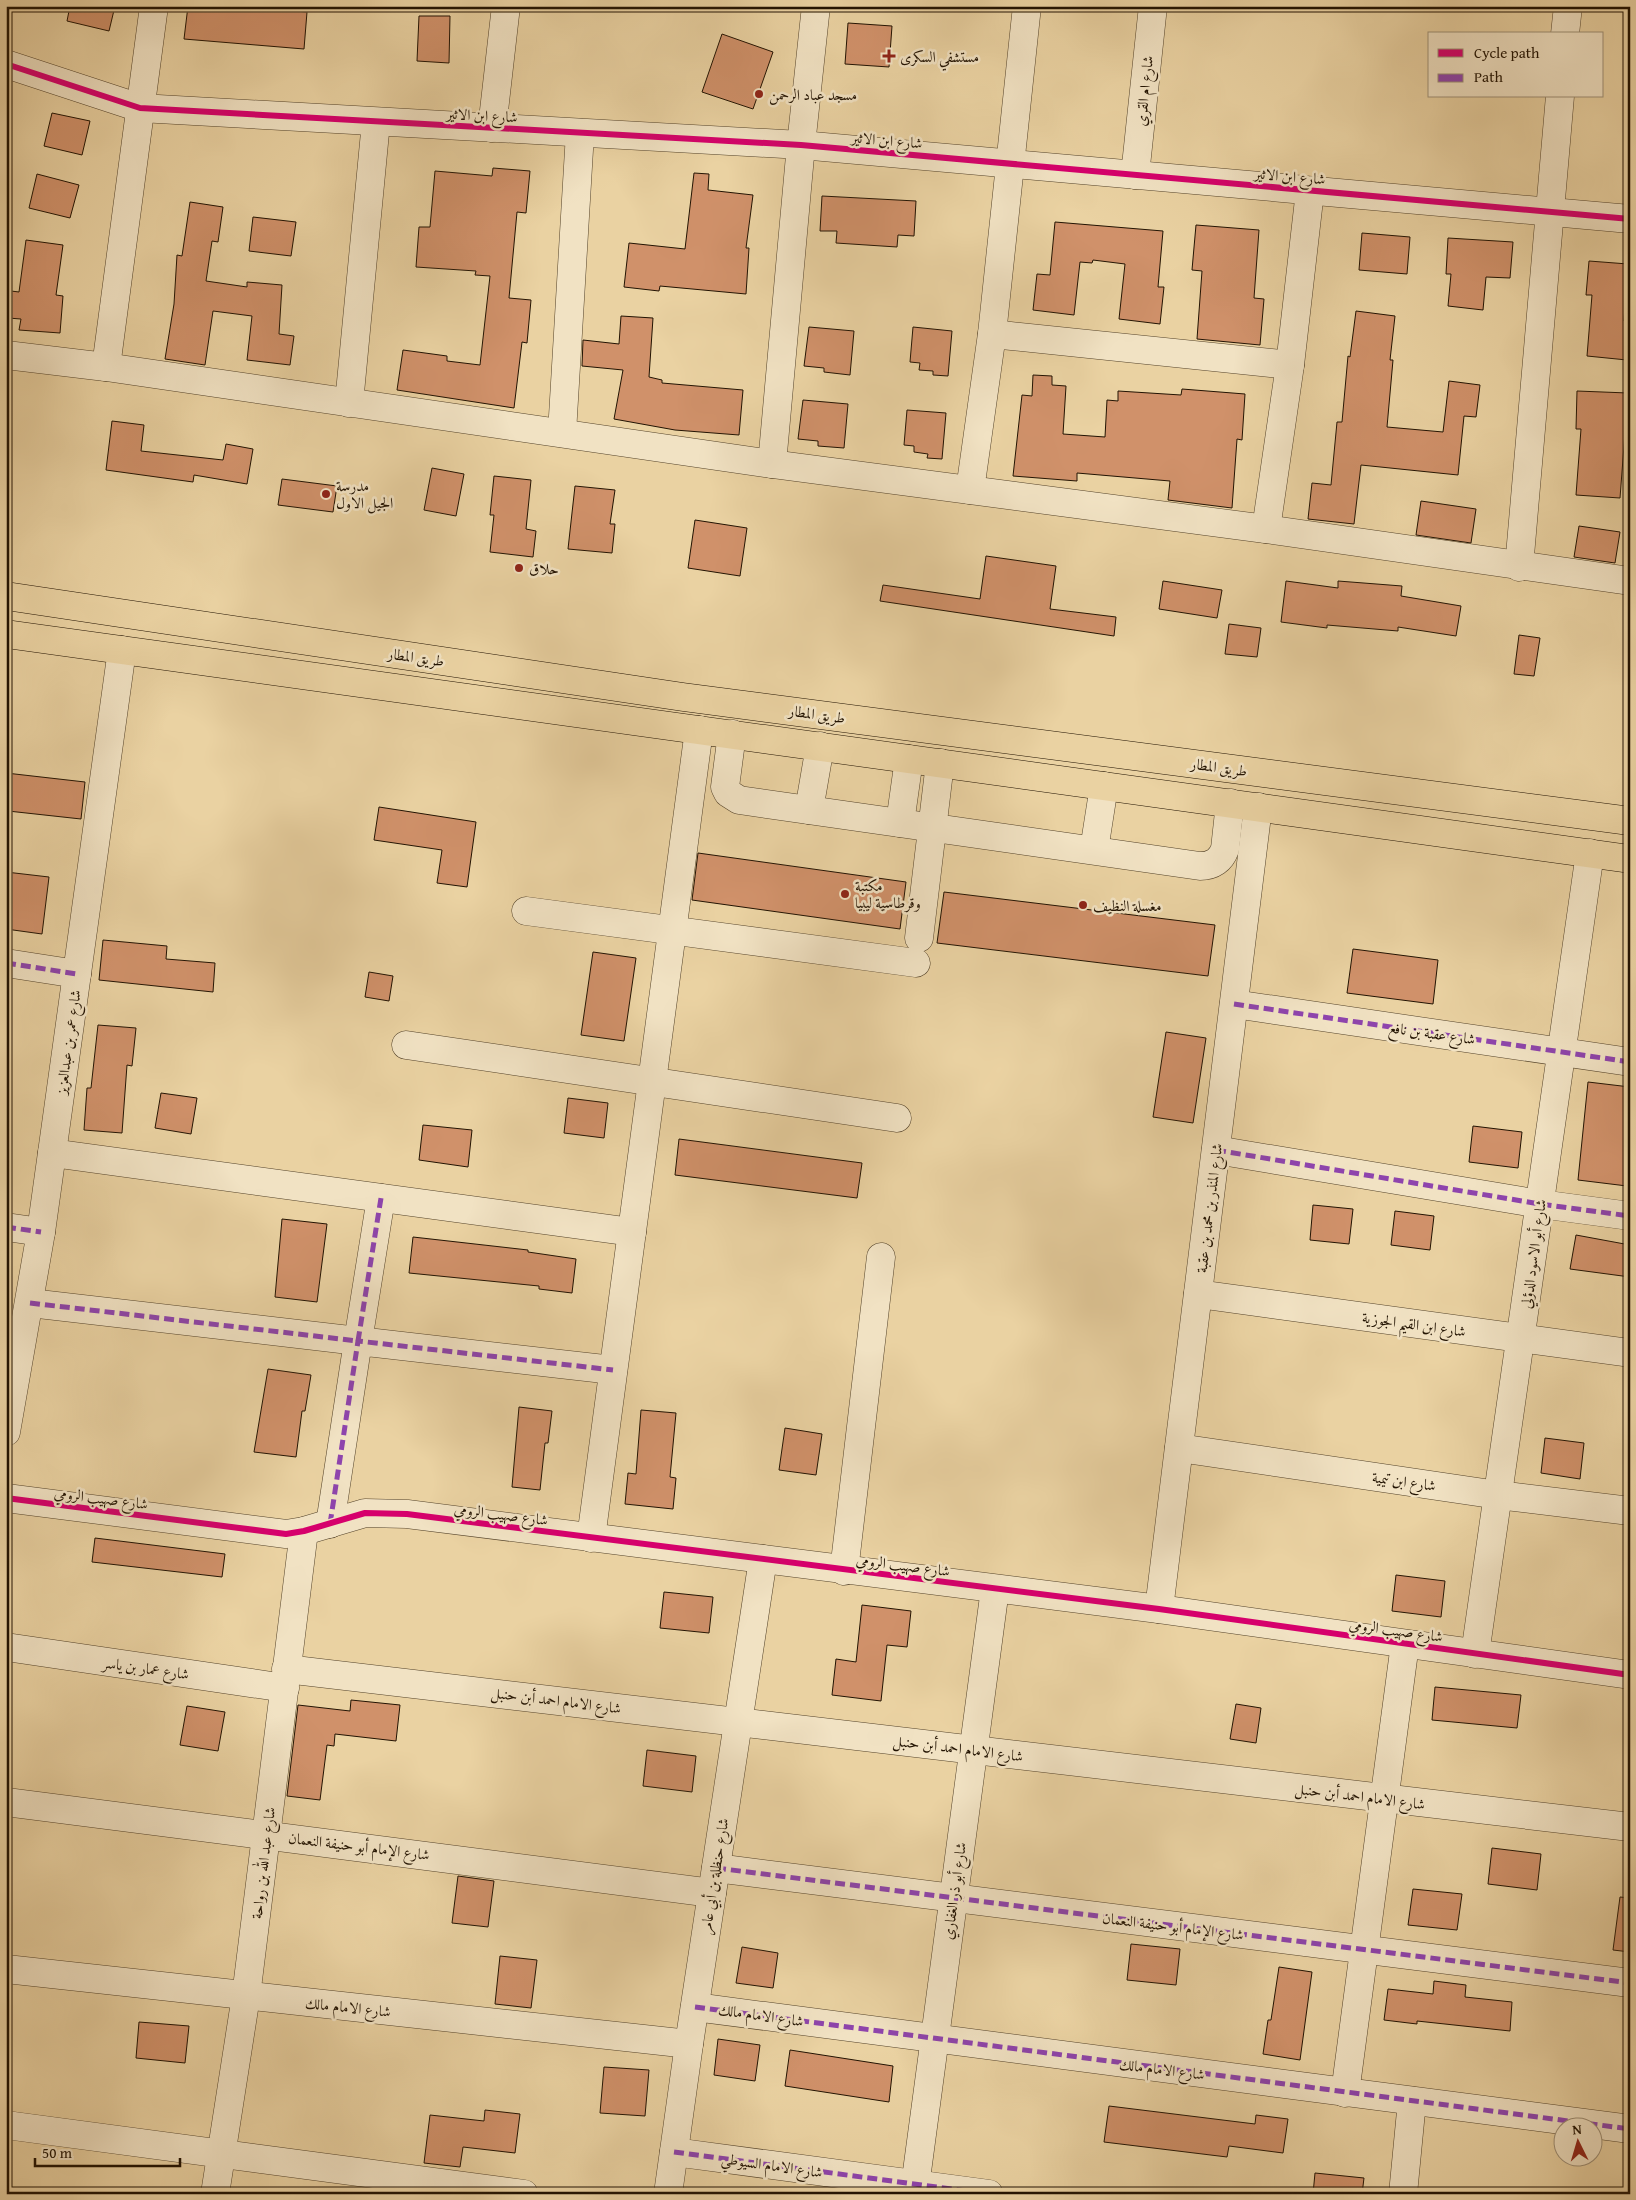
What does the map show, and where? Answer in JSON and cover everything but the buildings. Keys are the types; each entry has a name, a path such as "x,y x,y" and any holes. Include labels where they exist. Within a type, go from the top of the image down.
{"highway":[{"name":"طريق المطار","path":"6,596 682,697 1630,821"},
{"path":"6,634 1630,859"}],"street":[{"path":"106,367 154,6"},
{"path":"492,128 506,6"},
{"path":"772,464 801,145 816,6"},
{"path":"970,490 992,334 1027,6"},
{"name":"شارع ام القري","path":"1134,175 1153,6"},
{"path":"1565,32 1568,6"},
{"name":"شارع ابن الاثير","path":"6,64 140,108 801,145 1630,219"},
{"path":"1519,567 1560,98"},
{"path":"350,403 376,122"},
{"path":"562,433 580,133"},
{"path":"1266,529 1290,365 1310,190"},
{"path":"992,334 1290,365"},
{"path":"6,355 106,367 772,464 1266,529 1519,567 1630,581"},
{"name":"شارع عمر بن عبدالعزيز","path":"6,1432 41,1232 122,650"},
{"path":"591,1538 699,730"},
{"path":"732,734 724,780 728,793 739,800 1200,866 1212,864 1223,855 1230,803"},
{"path":"809,810 820,746"},
{"path":"900,823 908,759"},
{"path":"526,911 672,931 918,950 940,763"},
{"path":"1094,850 1104,786"},
{"name":"شارع المنذر بن محمد بن عقبة","path":"1159,1609 1258,807"},
{"name":"شارع أبو الاسود الدؤلي","path":"1475,1654 1590,853"},
{"path":"6,963 78,974"},
{"name":"شارع عقبة بن نافع","path":"1234,1004 1630,1062"},
{"path":"406,1045 897,1118"},
{"path":"1216,1150 1540,1204 1630,1216"},
{"path":"52,1153 632,1232"},
{"name":"شارع عبد الله بن رواحة","path":"215,2194 246,1996 286,1679 358,1341 381,1198"},
{"path":"6,1227 41,1232"},
{"path":"844,1571 880,1257"},
{"name":"شارع ابن القيم الجوزية","path":"1198,1294 1630,1353"},
{"path":"30,1303 613,1370"},
{"name":"شارع ابن تيمية","path":"1179,1448 1498,1495 1630,1511"},
{"name":"شارع صهيب الرومي","path":"6,1498 286,1534 365,1513 406,1514 844,1571 1159,1609 1630,1675"},
{"name":"شارع حنظلة بن أبي عامر","path":"668,2194 763,1559"},
{"name":"شارع أبو ذر الغفاري","path":"914,2189 995,1589"},
{"path":"1345,2092 1405,1644"},
{"name":"شارع عمار بن ياسر","path":"6,1647 286,1679"},
{"name":"شارع الامام احمد أبن حنبل","path":"286,1679 738,1721 1630,1827"},
{"name":"شارع الإمام أبو حنيفة النعمان","path":"6,1802 267,1834 714,1880 954,1899 1630,1983"},
{"name":"شارع الامام مالك","path":"6,1969 689,2044"},
{"name":"شارع الامام مالك","path":"695,2007 1630,2129"},
{"path":"1404,2194 1412,2102"},
{"path":"6,2125 524,2194"},
{"name":"شارع الامام السيوطي","path":"674,2152 914,2189 988,2194"}],"marked path":[{"path":"6,963 77,974"},
{"path":"1234,1004 1630,1062"},
{"path":"1216,1150 1540,1204 1630,1216"},
{"path":"30,1303 358,1341 381,1198"},
{"path":"6,1227 41,1232"},
{"path":"330,1524 358,1341 613,1370"},
{"path":"716,1868 1630,1983"},
{"path":"695,2007 1630,2129"},
{"path":"674,2152 989,2194"}],"cycle path":[{"path":"6,64 140,108 801,145 1630,219"},
{"path":"6,1498 286,1534 304,1531 365,1513 407,1514 1159,1609 1630,1675"}],"place":[{"name":"مستشفي السكرى","path":"889,56"},
{"name":"مسجد عباد الرحمن","path":"759,94"},
{"name":"مدرسة الجيل الاول","path":"326,494"},
{"name":"حلاق","path":"519,568"},
{"name":"مكتبة وقرطاسية ليبيا","path":"845,894"},
{"name":"مغسلة النظيف","path":"1083,905"}]}
